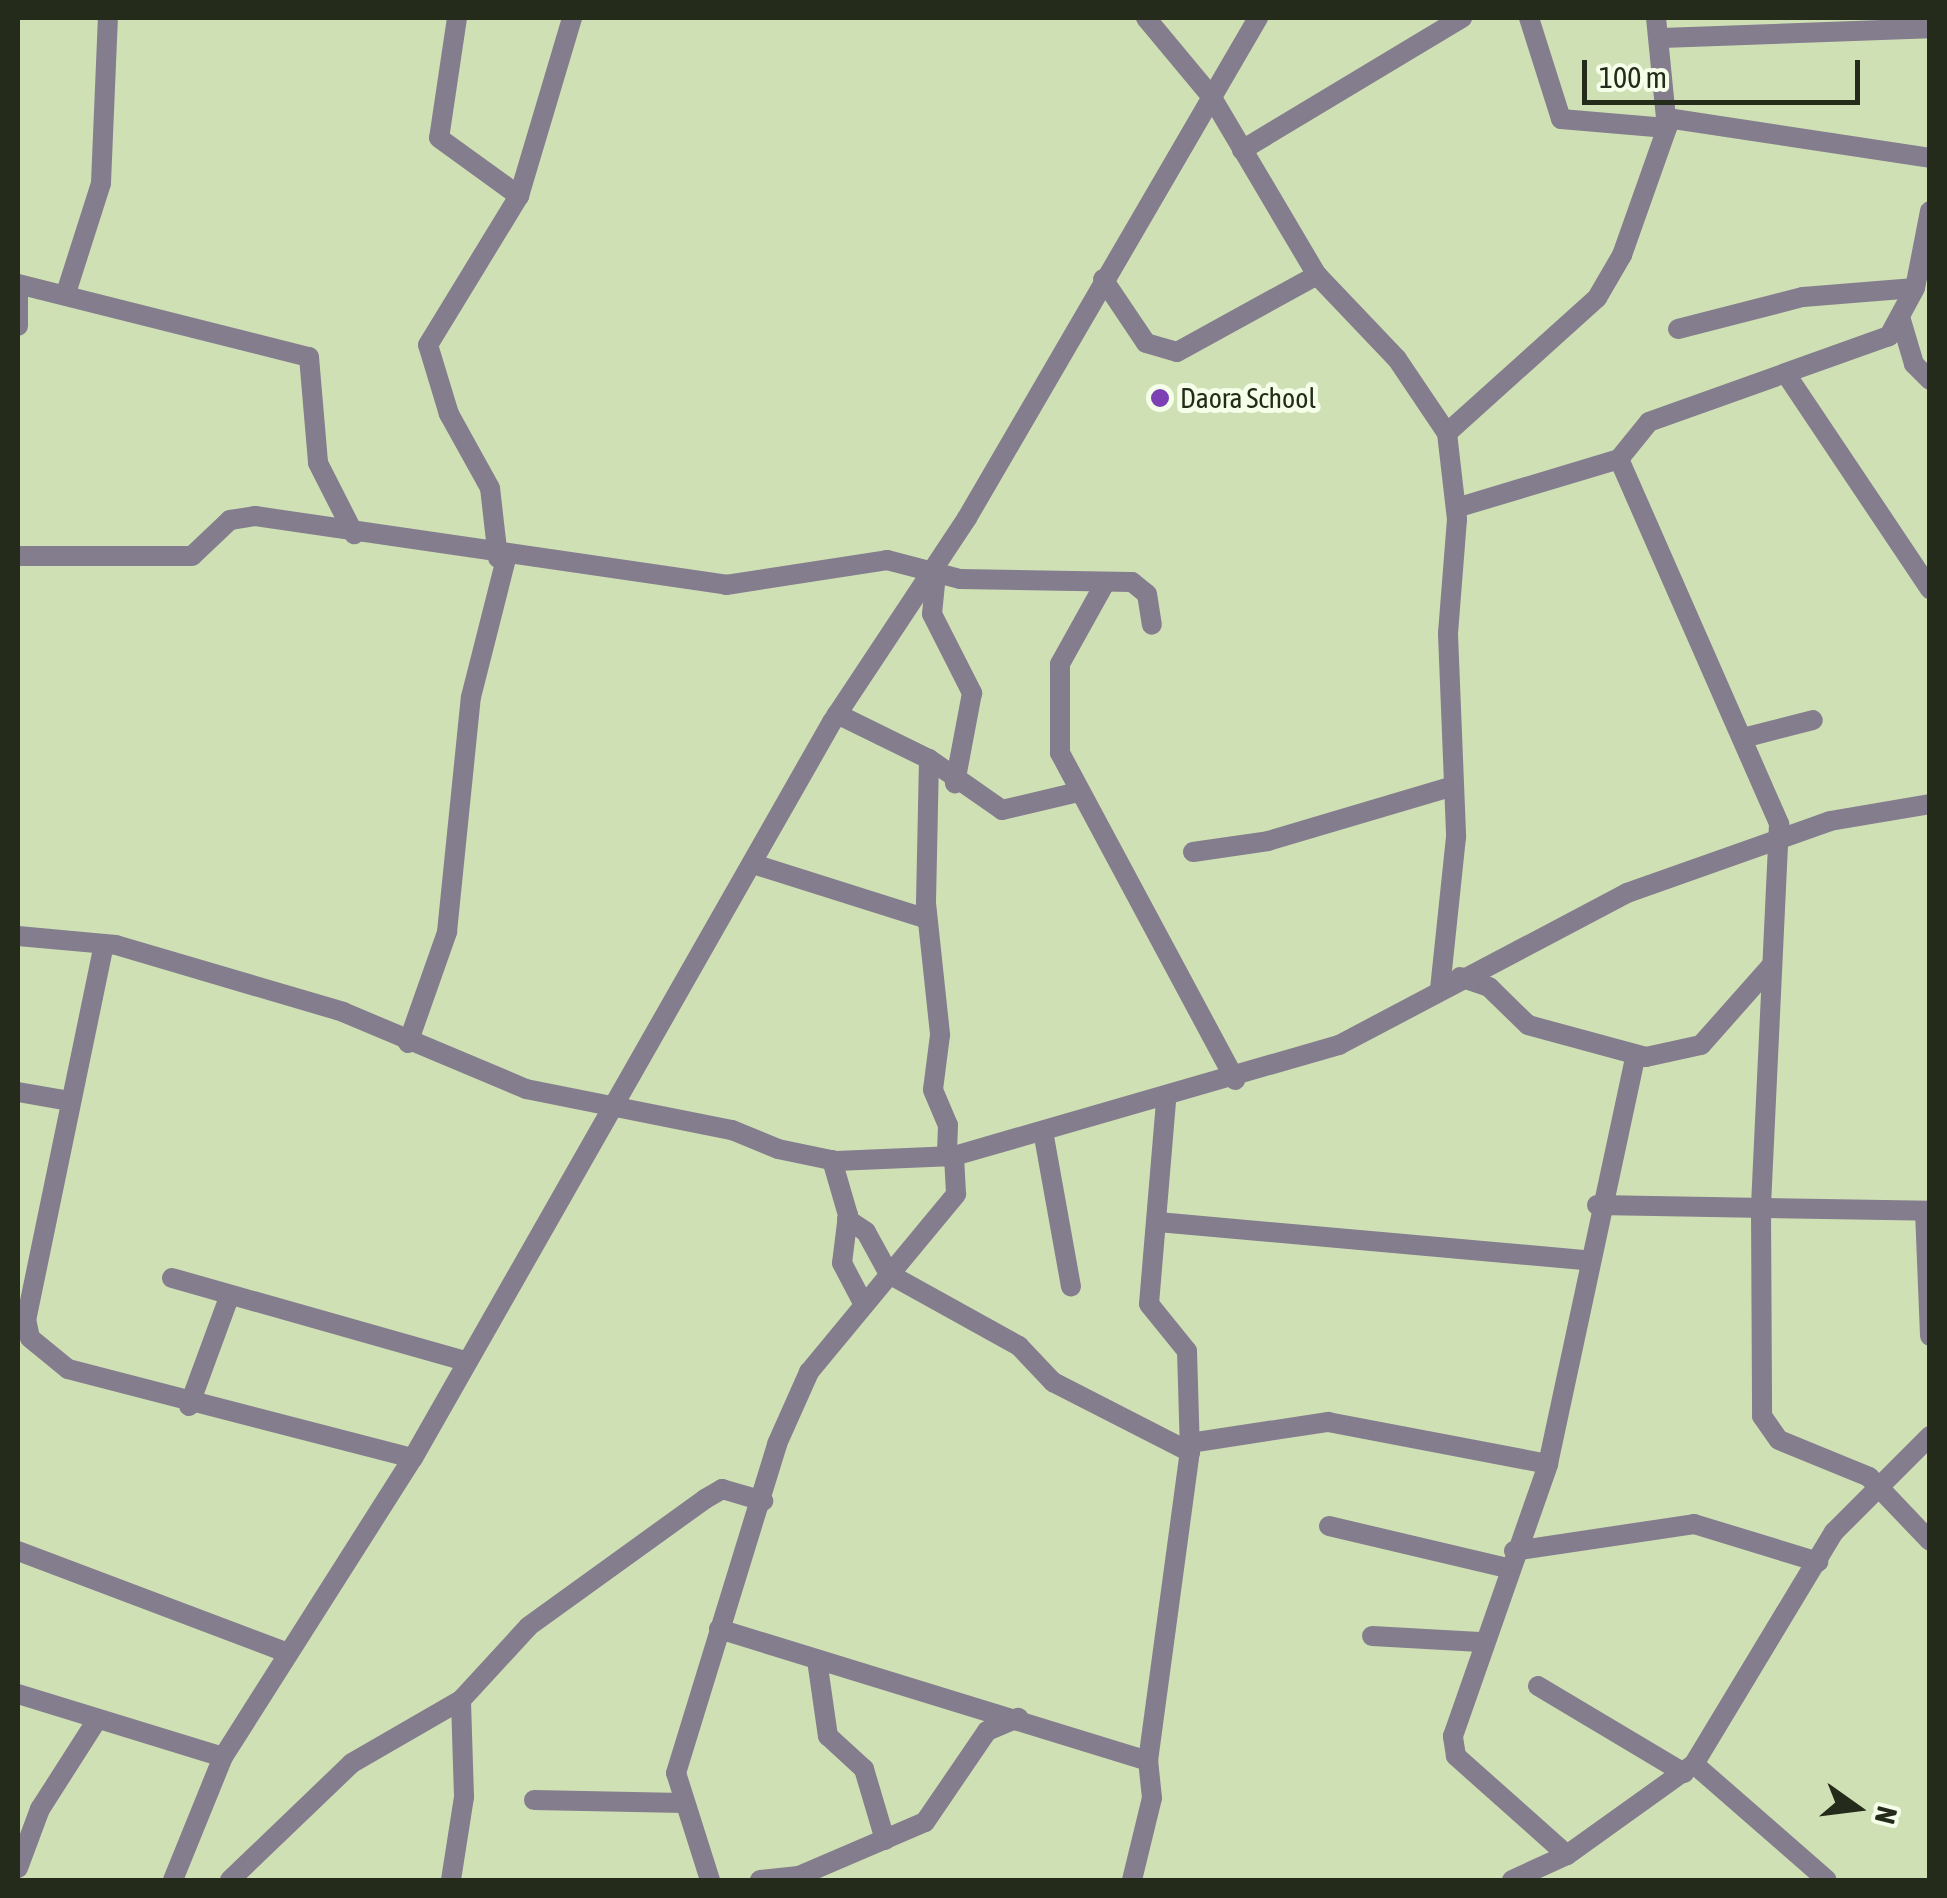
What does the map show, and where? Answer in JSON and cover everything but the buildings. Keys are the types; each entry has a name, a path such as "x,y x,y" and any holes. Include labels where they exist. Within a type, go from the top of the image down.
{"street":[{"path":"66,293 101,183 108,18"},
{"path":"457,18 439,138 519,196"},
{"path":"408,1044 447,932 471,697 502,559 490,488 449,414 428,349 519,196 572,18"},
{"path":"1146,18 1211,96 1317,275 1396,359 1447,433 1456,508 1454,786 1440,988"},
{"path":"173,1880 223,1757 413,1458 837,714 967,518 1102,279 1258,18"},
{"path":"1529,18 1561,119 1667,123 1930,158"},
{"path":"1242,150 1453,21"},
{"path":"1447,433 1597,298 1667,123 1659,28 1744,23 1930,28"},
{"path":"1456,508 1619,459 1649,422 1878,341 1901,320 1916,288 1930,211"},
{"path":"1102,279 1146,344 1164,352 1317,275"},
{"path":"18,284 309,357 318,463 354,534"},
{"path":"1678,329 1783,300 1916,288"},
{"path":"18,294 18,326"},
{"path":"1901,320 1914,364 1930,380"},
{"path":"1786,374 1930,589"},
{"path":"1619,459 1779,824 1761,1209 1767,1431 1852,1465 1930,1541"},
{"path":"18,556 192,556 230,520 255,516 502,559 582,559 726,585 839,563 1138,585 1152,625"},
{"path":"931,572 932,614 972,693 955,783"},
{"path":"1105,584 1060,664 1060,754 1074,793 1235,1080"},
{"path":"837,714 929,759 955,783 1012,812 1074,793"},
{"path":"1743,738 1812,720"},
{"path":"710,1880 683,1804 681,1748 763,1501 790,1403 863,1303 956,1194 948,1125 932,1090 940,1035 927,920 929,759"},
{"path":"1192,852 1268,841 1454,786"},
{"path":"18,936 104,944 343,1012 408,1044 526,1089 612,1103 832,1160 950,1156 1166,1101 1339,1044 1460,977 1627,893 1884,806 1930,804"},
{"path":"753,864 927,920"},
{"path":"104,944 21,1326 68,1369 188,1406 413,1458"},
{"path":"1460,977 1488,986 1528,1024 1636,1055 1702,1045 1751,1000 1775,958"},
{"path":"1568,1855 1456,1756 1456,1716 1548,1464 1597,1205 1636,1055"},
{"path":"18,1092 70,1101"},
{"path":"1132,1880 1152,1798 1148,1761 1190,1447 1186,1352 1150,1316 1166,1101"},
{"path":"1044,1131 1071,1286"},
{"path":"832,1160 848,1220 842,1263 863,1303"},
{"path":"1597,1205 1927,1211 1930,1336"},
{"path":"848,1220 866,1232 889,1274 1019,1346 1053,1382 1190,1447 1328,1422 1548,1464"},
{"path":"1158,1222 1586,1260"},
{"path":"172,1278 228,1297 466,1361"},
{"path":"188,1406 228,1297"},
{"path":"1512,1880 1568,1855 1689,1768 1818,1562 1877,1486 1930,1436"},
{"path":"230,1880 352,1763 461,1700 529,1626 718,1490 763,1501"},
{"path":"1329,1526 1511,1560 1694,1524 1818,1562"},
{"path":"18,1551 288,1653"},
{"path":"720,1629 1148,1761"},
{"path":"1372,1636 1480,1642"},
{"path":"818,1660 828,1736 864,1769 885,1840"},
{"path":"1538,1686 1689,1768 1827,1880"},
{"path":"18,1694 223,1757"},
{"path":"451,1880 464,1797 461,1700"},
{"path":"760,1880 803,1878 932,1815 965,1756 1018,1718"},
{"path":"18,1868 46,1798 97,1720"},
{"path":"534,1800 683,1804"}],"place":[{"name":"Daora School","path":"1160,398"}]}
